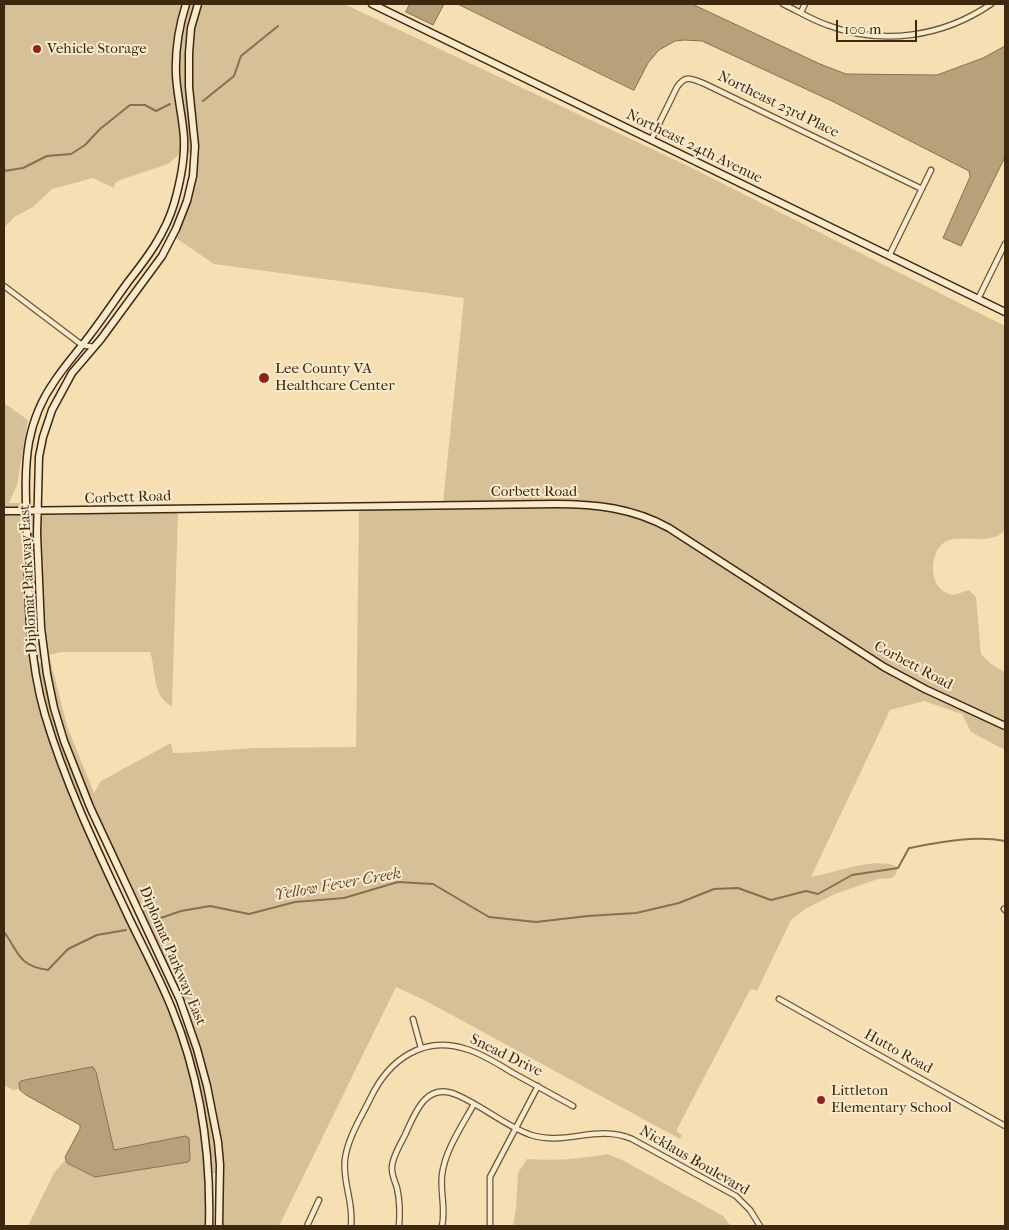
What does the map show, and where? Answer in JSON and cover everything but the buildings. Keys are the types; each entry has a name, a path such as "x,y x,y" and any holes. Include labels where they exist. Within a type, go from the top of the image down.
{"main road":[{"name":"Diplomat Parkway East","path":"186,4 178,40 176,63 176,84 184,135 183,161 173,208 160,237 50,387 36,419 28,454 26,512 28,576 35,661 45,713 59,757 79,807 166,995 179,1029 200,1101 207,1147 209,1226"},
{"name":"Diplomat Parkway East","path":"198,4 192,28 189,53 189,87 194,138 194,162 187,201 171,240 155,266 72,373 61,391 45,428 38,468 38,579 45,660 56,717 88,802 167,971 189,1026 207,1086 214,1120 220,1176 219,1226"},
{"name":"Northeast 24th Avenue","path":"372,4 1005,312"},
{"path":"183,161 194,162"},
{"name":"Corbett Road","path":"4,511 573,504 620,509 649,518 669,528 884,667 1005,726"},
{"path":"35,661 45,660"},
{"path":"79,807 88,802"},
{"path":"179,1029 189,1026"},
{"path":"209,1176 220,1176"}],"street":[{"path":"783,4 844,31 873,36 918,34 947,27 970,17 991,4"},
{"path":"801,12 805,4"},
{"name":"Northeast 23rd Place","path":"651,140 677,87 682,80 688,78 705,84 922,189"},
{"path":"889,256 932,170"},
{"path":"978,299 1005,244"},
{"path":"4,286 82,345 94,347"},
{"path":"82,345 86,357"},
{"name":"Hutto Road","path":"779,1000 1005,1126"},
{"path":"413,1019 421,1048"},
{"name":"Snead Drive","path":"352,1226 352,1204 344,1168 346,1154 350,1141 377,1084 385,1073 404,1056 421,1048 441,1045 466,1049 489,1059 573,1106"},
{"path":"490,1226 490,1177 538,1086"},
{"name":"Nicklaus Boulevard","path":"399,1226 399,1201 392,1164 417,1109 430,1095 443,1092 457,1095 532,1135 566,1139 604,1132 625,1136 736,1196 750,1210 760,1226"},
{"path":"442,1226 444,1213 442,1176 444,1164 474,1104"},
{"path":"307,1226 319,1200"}],"shaded area":[{"path":"4,4 183,4 175,39 173,62 181,153 168,164 120,180 115,183 114,188 93,178 52,189 33,207 14,217 4,228"},
{"path":"189,4 195,4 187,39 186,57 192,153 187,153 179,63 184,23"},
{"path":"201,4 344,4 686,165 1005,326 1005,530 997,536 988,539 957,539 948,541 940,546 934,559 933,569 936,582 943,591 954,595 969,590 976,597 981,654 991,664 1005,672 1005,722 926,686 885,664 695,541 650,515 620,506 582,501 443,503 464,298 214,264 176,238 189,205 197,160 197,133 191,66 192,45"},
{"path":"410,4 444,4 433,25 406,12"},
{"path":"458,4 692,4 820,64 846,74 937,75 983,58 1005,46 1005,157 961,246 943,238 970,177 969,171 834,102 702,41 675,41 659,50 648,63 634,90"},
{"path":"4,403 28,420 17,485 9,503 23,503 23,509 4,508"},
{"path":"581,507 620,512 641,518 665,531 853,651 1005,729 1005,750 971,732 962,714 924,701 890,710 811,877 855,866 878,863 898,867 896,874 892,878 878,879 835,894 805,909 791,920 757,991 750,990 677,1129 677,1132 682,1135 680,1139 426,1001 396,987 279,1226 222,1226 223,1184 219,1125 212,1089 201,1053 174,980 133,888 103,828 73,757 59,712 44,628 41,572 41,515 178,512 172,706 161,697 158,690 150,652 62,652 49,655 67,726 94,793 101,781 171,743 173,753 254,748 356,747 359,509"},
{"path":"4,514 23,514 25,576 42,714 122,908 176,1027 197,1102 202,1128 206,1181 206,1226 28,1226 54,1173 65,1160 67,1163 95,1177 188,1162 190,1160 189,1138 185,1136 114,1150 95,1069 19,1087 20,1089 13,1090 4,1085"},
{"path":"30,515 35,515 35,579 41,657 37,658 31,576"},
{"path":"38,663 42,663 54,715 83,798 79,799 66,766 45,698"},
{"path":"187,1030 211,1118 216,1173 212,1173 206,1119 183,1031"},
{"path":"93,1067 96,1072 114,1150 185,1136 189,1138 190,1160 188,1162 95,1177 67,1163 65,1157 80,1129 80,1125 26,1095 20,1090 19,1084 21,1081"},
{"path":"608,1154 723,1216 731,1226 513,1226 518,1173 527,1159 568,1159"}],"waterway":[{"path":"203,101 234,76 241,56 278,26"},
{"path":"4,171 23,168 47,156 71,154 85,145 100,129 130,105 145,105 156,111 170,104"},
{"name":"Yellow Fever Creek","path":"152,921 181,911 210,906 249,914 295,902 344,898 398,882 433,884 489,917 536,922 636,913 679,903 714,889 738,888 771,900 806,891 818,894 852,875 898,868 909,848 969,839 1005,841"},
{"name":"Yellow Fever Creek","path":"4,932 20,957 31,965 48,970 68,949 97,935 126,930"}],"place":[{"name":"Vehicle Storage","path":"37,49"},
{"name":"Lee County VA Healthcare Center","path":"264,378"},
{"name":"Littleton Elementary School","path":"821,1100"}]}
